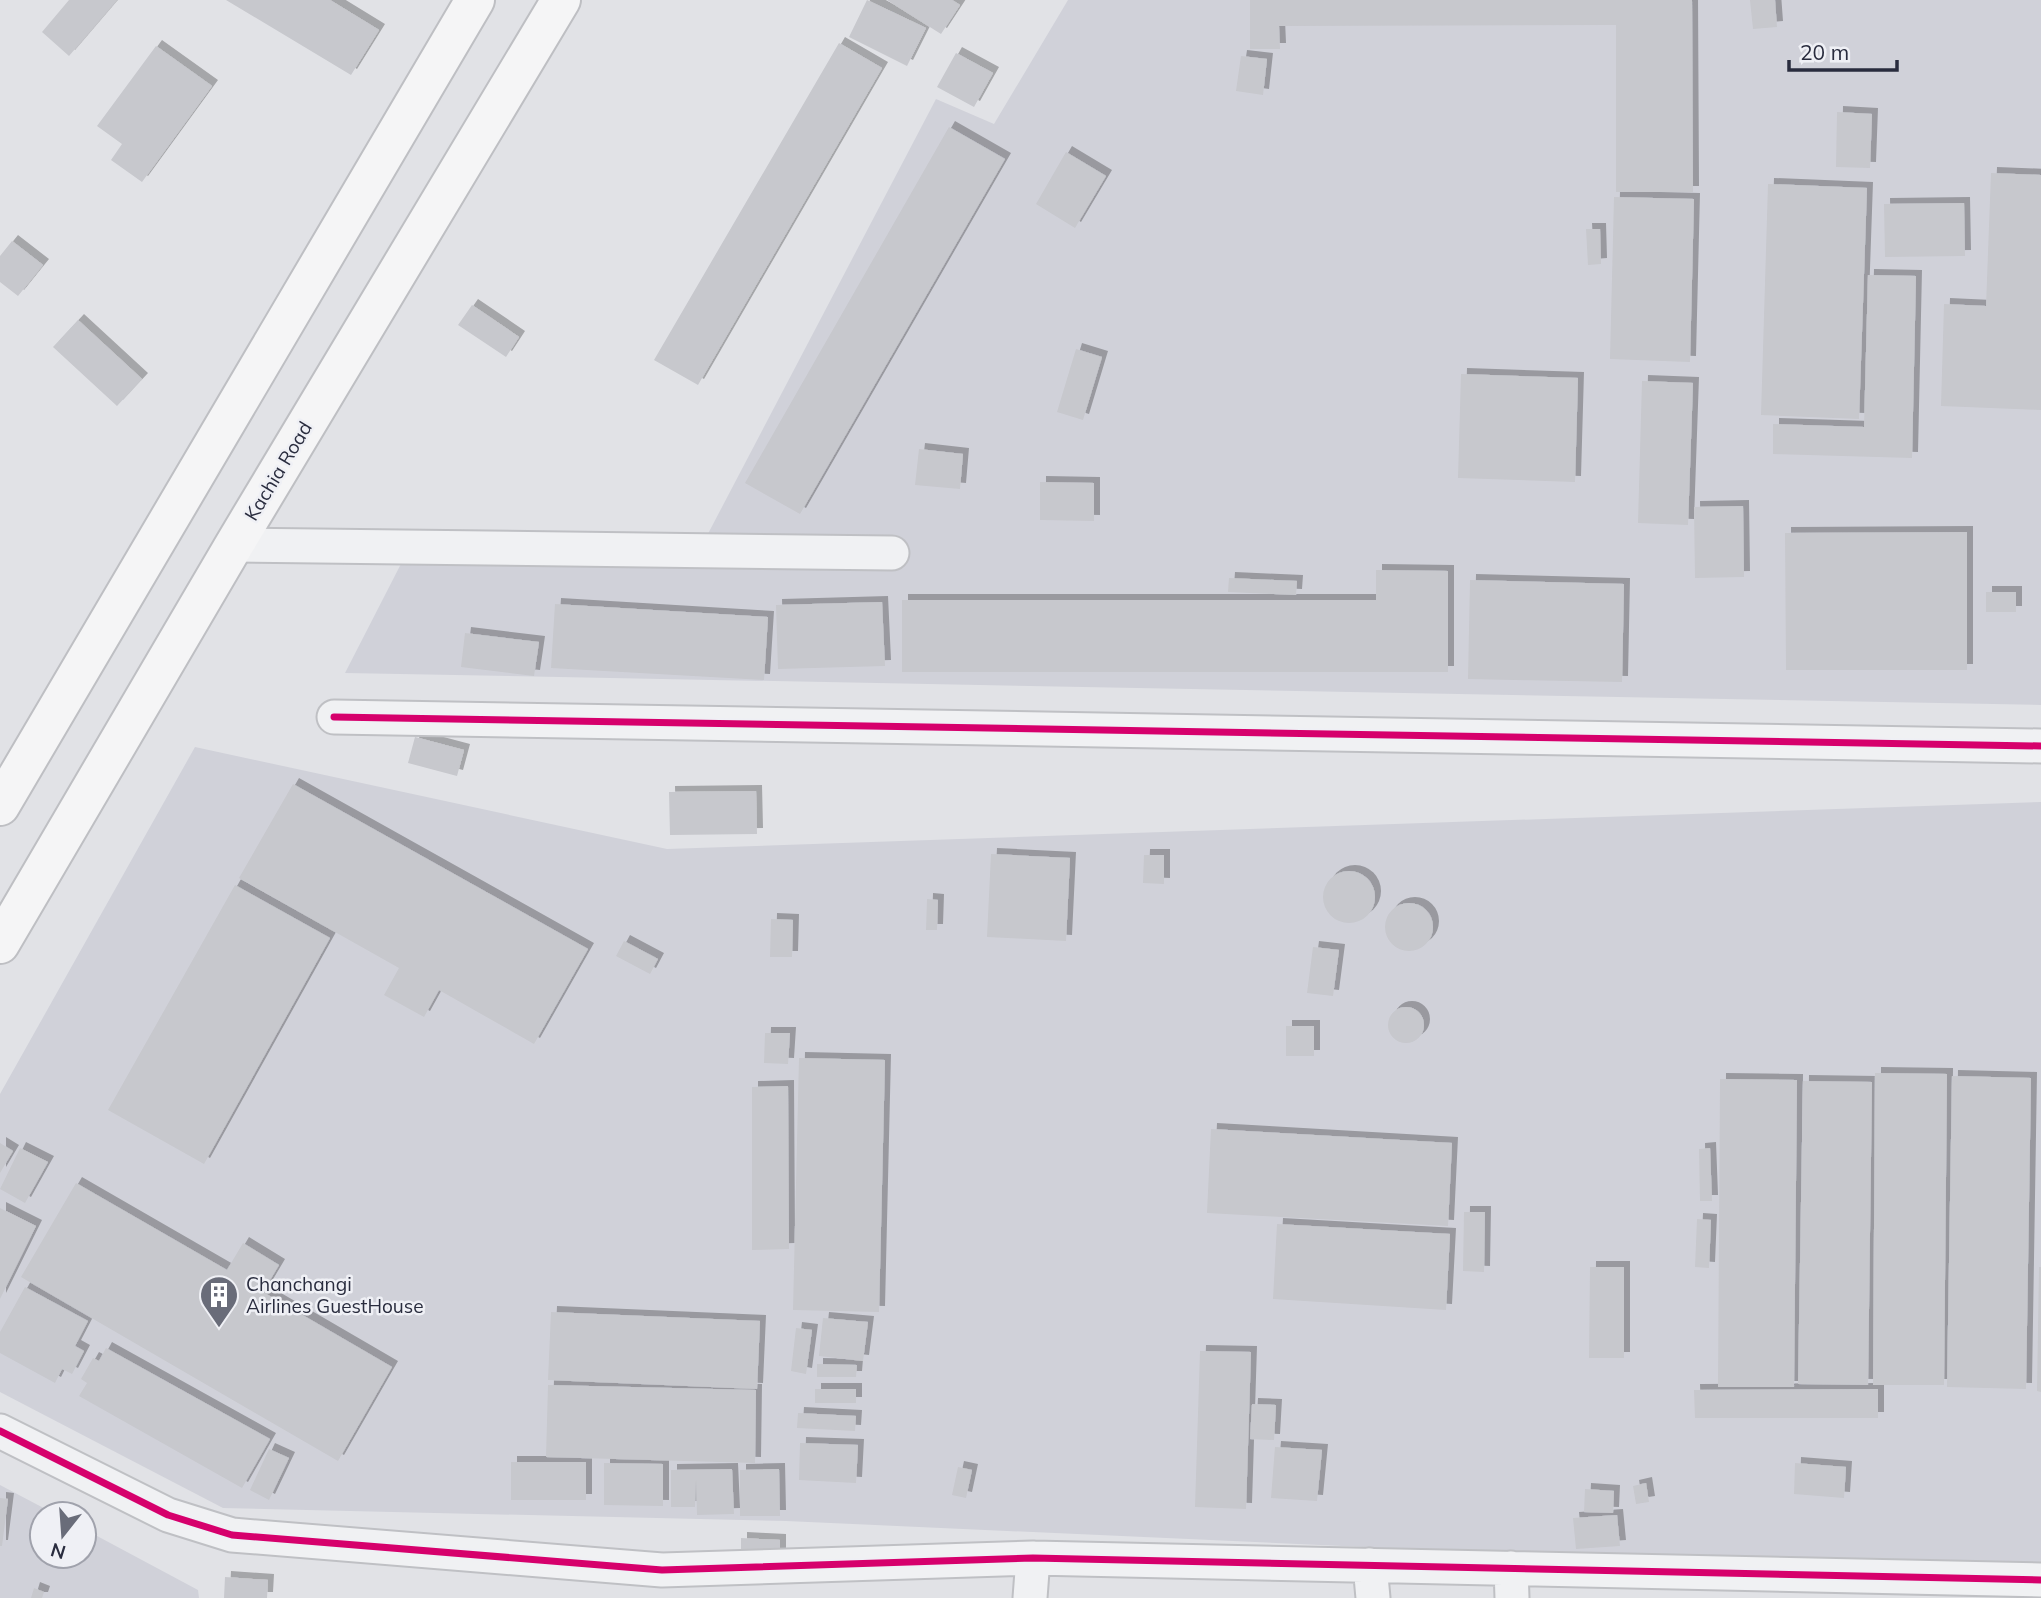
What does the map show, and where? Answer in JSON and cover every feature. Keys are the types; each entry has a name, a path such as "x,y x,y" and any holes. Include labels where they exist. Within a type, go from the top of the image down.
{"main road":[{"path":"0,807 475,0"},
{"name":"Kachia Road","path":"0,944 234,545 561,0"}],"street":[{"path":"234,545 892,553"},
{"path":"334,717 2041,746"},
{"path":"0,1431 102,1485 169,1515 232,1535 662,1570 1033,1558 1370,1565 1511,1583 2041,1580"},
{"path":"1030,1598 1033,1558"},
{"path":"1370,1565 1373,1598"}],"shaded area":[{"path":"1068,0 2041,0 2041,705 345,673 404,558 700,549 936,99 994,124"},
{"path":"195,747 667,849 2041,802 2041,1565 1657,1560 786,1521 223,1508 0,1392 0,1094"},
{"path":"0,1485 28,1500 28,1570 98,1570 98,1536 198,1590 199,1598 0,1598"}],"building":[{"path":"69,0 117,0 69,56 42,32"},
{"path":"226,0 330,0 379,30 351,75"},
{"path":"867,0 926,28 907,66 849,37"},
{"path":"887,0 952,0 960,5 941,34"},
{"path":"1250,0 1692,0 1693,192 1616,192 1616,25 1279,26 1280,49 1250,49"},
{"path":"1750,0 1775,0 1777,27 1753,29"},
{"path":"839,43 882,68 698,385 654,360"},
{"path":"156,46 212,86 142,182 111,160 122,144 97,126"},
{"path":"956,53 993,73 974,107 937,87"},
{"path":"1241,56 1267,59 1263,95 1236,91"},
{"path":"1837,112 1872,114 1870,168 1836,167"},
{"path":"949,127 1005,159 800,514 745,483"},
{"path":"1066,152 1106,176 1075,228 1036,204"},
{"path":"1991,173 2041,175 2041,410 1941,406 1944,304 1986,306"},
{"path":"1768,184 1867,188 1859,419 1761,415"},
{"path":"1614,197 1694,199 1690,362 1610,359"},
{"path":"1964,203 1965,256 1885,257 1884,204"},
{"path":"1586,229 1600,229 1601,264 1588,265"},
{"path":"12,241 43,265 18,296 0,282 0,256"},
{"path":"1868,275 1916,276 1912,458 1773,454 1773,424 1864,427"},
{"path":"472,305 519,337 506,357 458,325"},
{"path":"78,320 142,379 117,406 53,347"},
{"path":"1076,349 1102,357 1083,420 1057,412"},
{"path":"1461,374 1578,378 1575,482 1458,478"},
{"path":"1642,381 1693,383 1688,525 1638,523"},
{"path":"919,449 963,454 960,489 915,485"},
{"path":"1040,482 1094,483 1094,521 1040,520"},
{"path":"1743,506 1744,577 1695,578 1694,507"},
{"path":"1967,532 1967,670 1786,670 1785,533"},
{"path":"1376,570 1448,571 1448,672 902,672 902,600 1376,600"},
{"path":"1229,578 1297,581 1296,595 1228,592"},
{"path":"1470,580 1624,584 1622,682 1468,679"},
{"path":"1986,592 2016,592 2016,612 1986,612"},
{"path":"882,602 885,666 778,669 776,605"},
{"path":"555,604 768,617 764,680 551,668"},
{"path":"465,633 539,642 534,676 461,667"},
{"path":"415,737 464,750 457,776 408,763"},
{"path":"293,784 588,949 534,1044 439,990 424,1017 384,995 399,968 239,878"},
{"path":"756,791 757,834 670,835 669,792"},
{"path":"991,854 1070,858 1066,941 987,937"},
{"path":"1144,855 1164,855 1164,884 1143,883"},
{"path":"1349,871 1368,878 1375,897 1368,916 1349,923 1330,916 1323,897 1330,878"},
{"path":"235,885 330,938 204,1164 108,1110"},
{"path":"927,899 938,900 937,930 926,930"},
{"path":"1409,903 1426,910 1433,927 1426,944 1409,951 1392,944 1385,927 1392,910"},
{"path":"771,919 793,920 792,957 770,957"},
{"path":"624,941 658,959 650,974 616,956"},
{"path":"1313,947 1339,950 1333,996 1307,993"},
{"path":"1406,1007 1419,1012 1424,1025 1419,1038 1406,1043 1393,1038 1388,1025 1393,1012"},
{"path":"1286,1026 1314,1026 1314,1056 1286,1056"},
{"path":"765,1033 790,1033 788,1064 764,1063"},
{"path":"799,1058 885,1060 879,1312 793,1310"},
{"path":"1875,1073 1947,1074 1944,1385 1873,1385"},
{"path":"1952,1076 2031,1078 2026,1389 1947,1387"},
{"path":"1720,1079 1797,1080 1794,1387 1718,1387"},
{"path":"1803,1081 1872,1082 1868,1385 1798,1384"},
{"path":"788,1086 789,1249 752,1250 752,1087"},
{"path":"1211,1129 1452,1143 1448,1226 1207,1213"},
{"path":"0,1143 13,1151 0,1173"},
{"path":"20,1148 48,1162 25,1203 0,1189"},
{"path":"1710,1148 1712,1201 1700,1201 1699,1149"},
{"name":"Chanchangi Airlines GuestHouse","path":"76,1183 227,1270 243,1243 279,1265 263,1292 392,1367 338,1461 21,1277"},
{"path":"0,1208 36,1226 0,1299"},
{"path":"1464,1212 1485,1212 1484,1272 1463,1271"},
{"path":"1697,1219 1711,1220 1709,1268 1695,1267"},
{"path":"1277,1224 1450,1234 1446,1310 1273,1299"},
{"path":"1590,1267 1624,1267 1624,1358 1589,1358"},
{"path":"2041,1267 2041,1392 2037,1391"},
{"path":"25,1287 88,1321 75,1346 84,1351 72,1374 62,1369 55,1383 0,1353 0,1332"},
{"path":"551,1312 760,1321 757,1389 548,1380"},
{"path":"823,1318 868,1322 863,1361 819,1356"},
{"path":"796,1328 812,1330 806,1374 791,1371"},
{"path":"106,1348 270,1439 242,1488 79,1396 87,1383 81,1379 93,1358 99,1361"},
{"path":"1200,1351 1251,1352 1246,1509 1195,1507"},
{"path":"817,1364 857,1365 856,1377 817,1377"},
{"path":"548,1385 756,1390 755,1463 546,1457"},
{"path":"815,1389 856,1389 856,1403 815,1403"},
{"path":"1878,1389 1878,1418 1695,1418 1694,1390"},
{"path":"1252,1404 1276,1405 1274,1440 1250,1439"},
{"path":"798,1413 856,1416 855,1431 797,1428"},
{"path":"800,1443 858,1445 856,1483 799,1480"},
{"path":"1275,1447 1322,1450 1317,1501 1271,1498"},
{"path":"269,1449 289,1458 269,1500 250,1490"},
{"path":"511,1462 586,1462 586,1500 511,1500"},
{"path":"604,1463 663,1464 663,1506 604,1505"},
{"path":"1795,1463 1846,1467 1844,1498 1794,1494"},
{"path":"958,1467 972,1470 966,1498 952,1495"},
{"path":"732,1469 734,1514 697,1515 696,1480 695,1507 671,1507 671,1470"},
{"path":"779,1469 780,1516 740,1516 740,1470"},
{"path":"1646,1483 1649,1502 1636,1504 1633,1486"},
{"path":"1585,1489 1614,1491 1613,1513 1584,1512"},
{"path":"0,1498 8,1499 2,1546 0,1546"},
{"path":"1617,1515 1620,1546 1576,1549 1573,1518"},
{"path":"741,1538 780,1540 780,1557 741,1555"},
{"path":"225,1577 268,1580 267,1598 224,1598"},
{"path":"34,1588 44,1592 42,1598 31,1598"}],"cycle path":[{"path":"334,717 2041,746"},
{"path":"0,1431 168,1515 232,1535 662,1570 1033,1558 2041,1580"}],"place":[{"name":"Chanchangi Airlines GuestHouse","path":"219,1329"}]}
